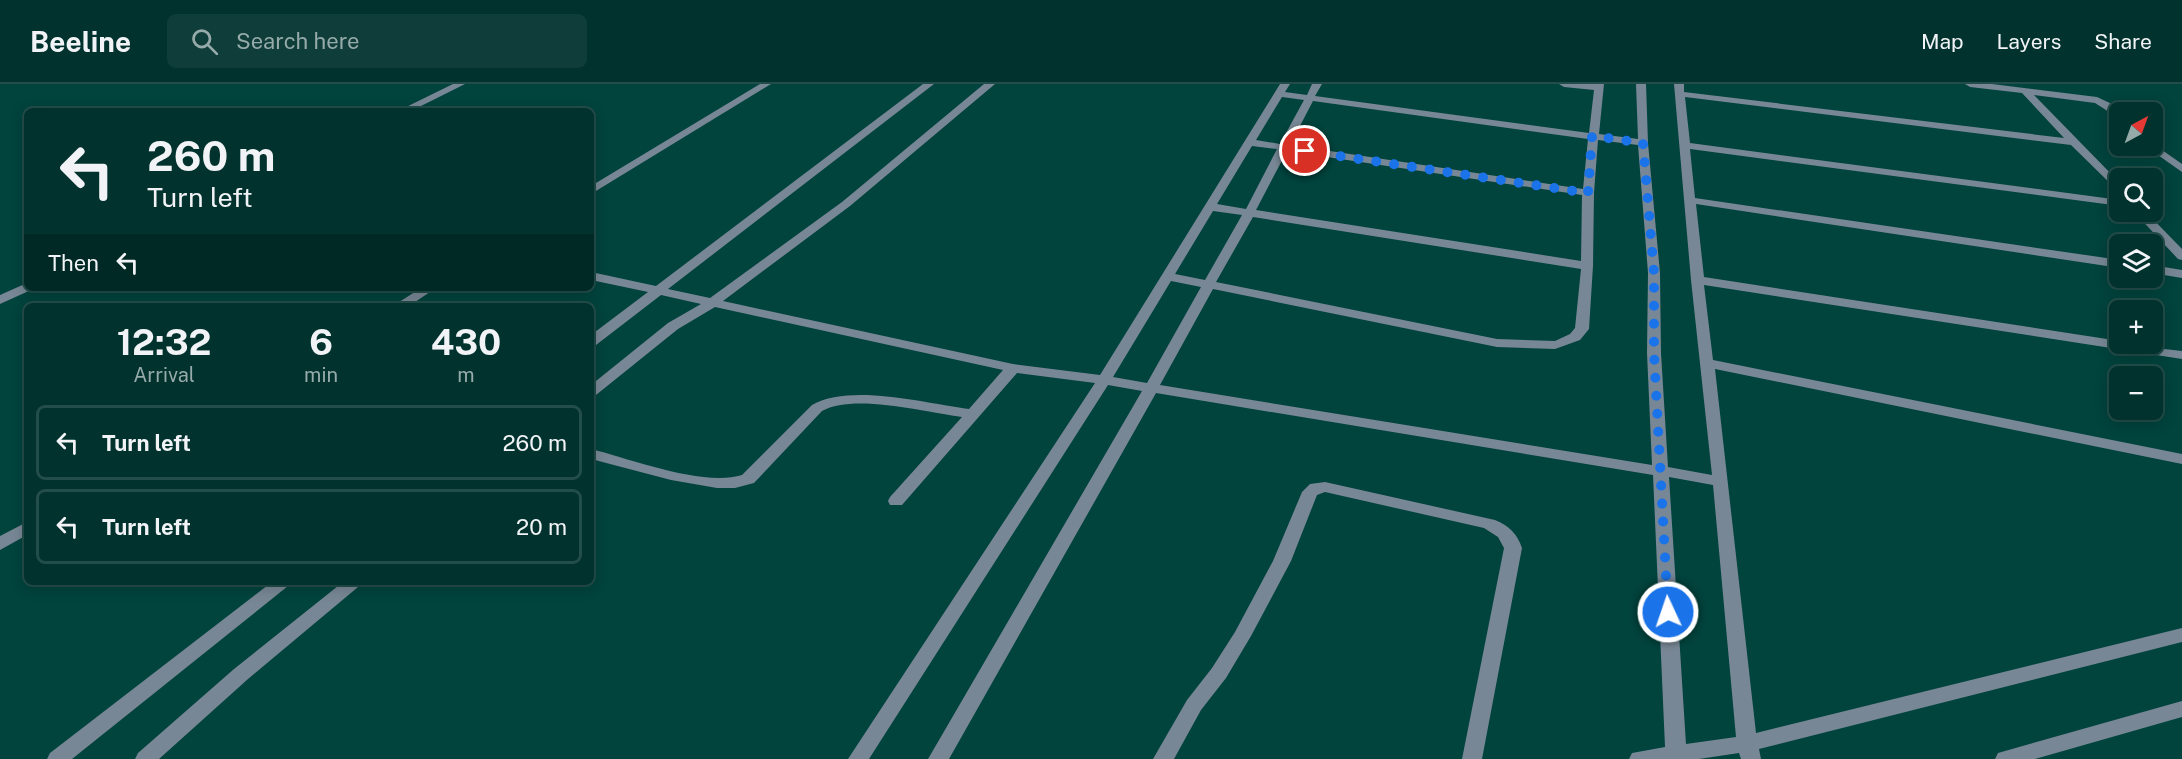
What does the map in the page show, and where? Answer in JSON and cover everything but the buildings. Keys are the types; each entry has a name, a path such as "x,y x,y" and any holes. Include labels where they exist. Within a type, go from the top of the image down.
{"street":[{"path":"409,108 460,84"},
{"path":"594,188 766,84"},
{"path":"594,340 929,84"},
{"path":"594,390 673,326 712,303 846,204 990,84"},
{"path":"938,759 1151,388 1249,213 1317,84"},
{"path":"1166,276 1497,343 1543,345 1567,343 1576,338 1582,329 1587,266 1588,193 1592,136 1599,86 1564,84"},
{"path":"1641,84 1643,143 1654,273 1654,353 1676,754"},
{"path":"1970,84 2097,100 2109,106"},
{"path":"858,759 1104,380 1166,276 1212,207 1248,142 1282,89 1308,98 1643,143"},
{"path":"1749,752 1721,481 1697,280 1680,89 2073,142"},
{"path":"2024,90 2109,179"},
{"path":"1248,142 1588,193"},
{"path":"1685,145 2109,202"},
{"path":"2163,154 2182,169"},
{"path":"1689,200 2109,262"},
{"path":"1212,207 1587,266"},
{"path":"2150,222 2182,256"},
{"path":"2163,271 2182,274"},
{"path":"594,277 1013,368 1104,380 1721,481"},
{"path":"1697,280 2182,356"},
{"path":"0,300 24,288"},
{"path":"405,303 425,291"},
{"path":"1707,363 2182,459"},
{"path":"896,501 1013,368"},
{"path":"594,455 666,474 734,485 748,479 817,408 829,400 857,398 973,414"},
{"path":"1163,759 1194,705 1219,673 1242,636 1282,561 1310,492 1316,488 1325,487 1489,524 1504,531 1510,538 1513,548 1472,759"},
{"path":"0,544 24,530"},
{"path":"57,759 280,585"},
{"path":"145,759 241,674 351,585"},
{"path":"1639,759 1676,754 1749,752 2182,635"},
{"path":"2005,759 2182,709"}],"route":[{"path":"1305,151 1588,193 1592,136 1643,143 1654,273 1654,353 1668,612"}]}
